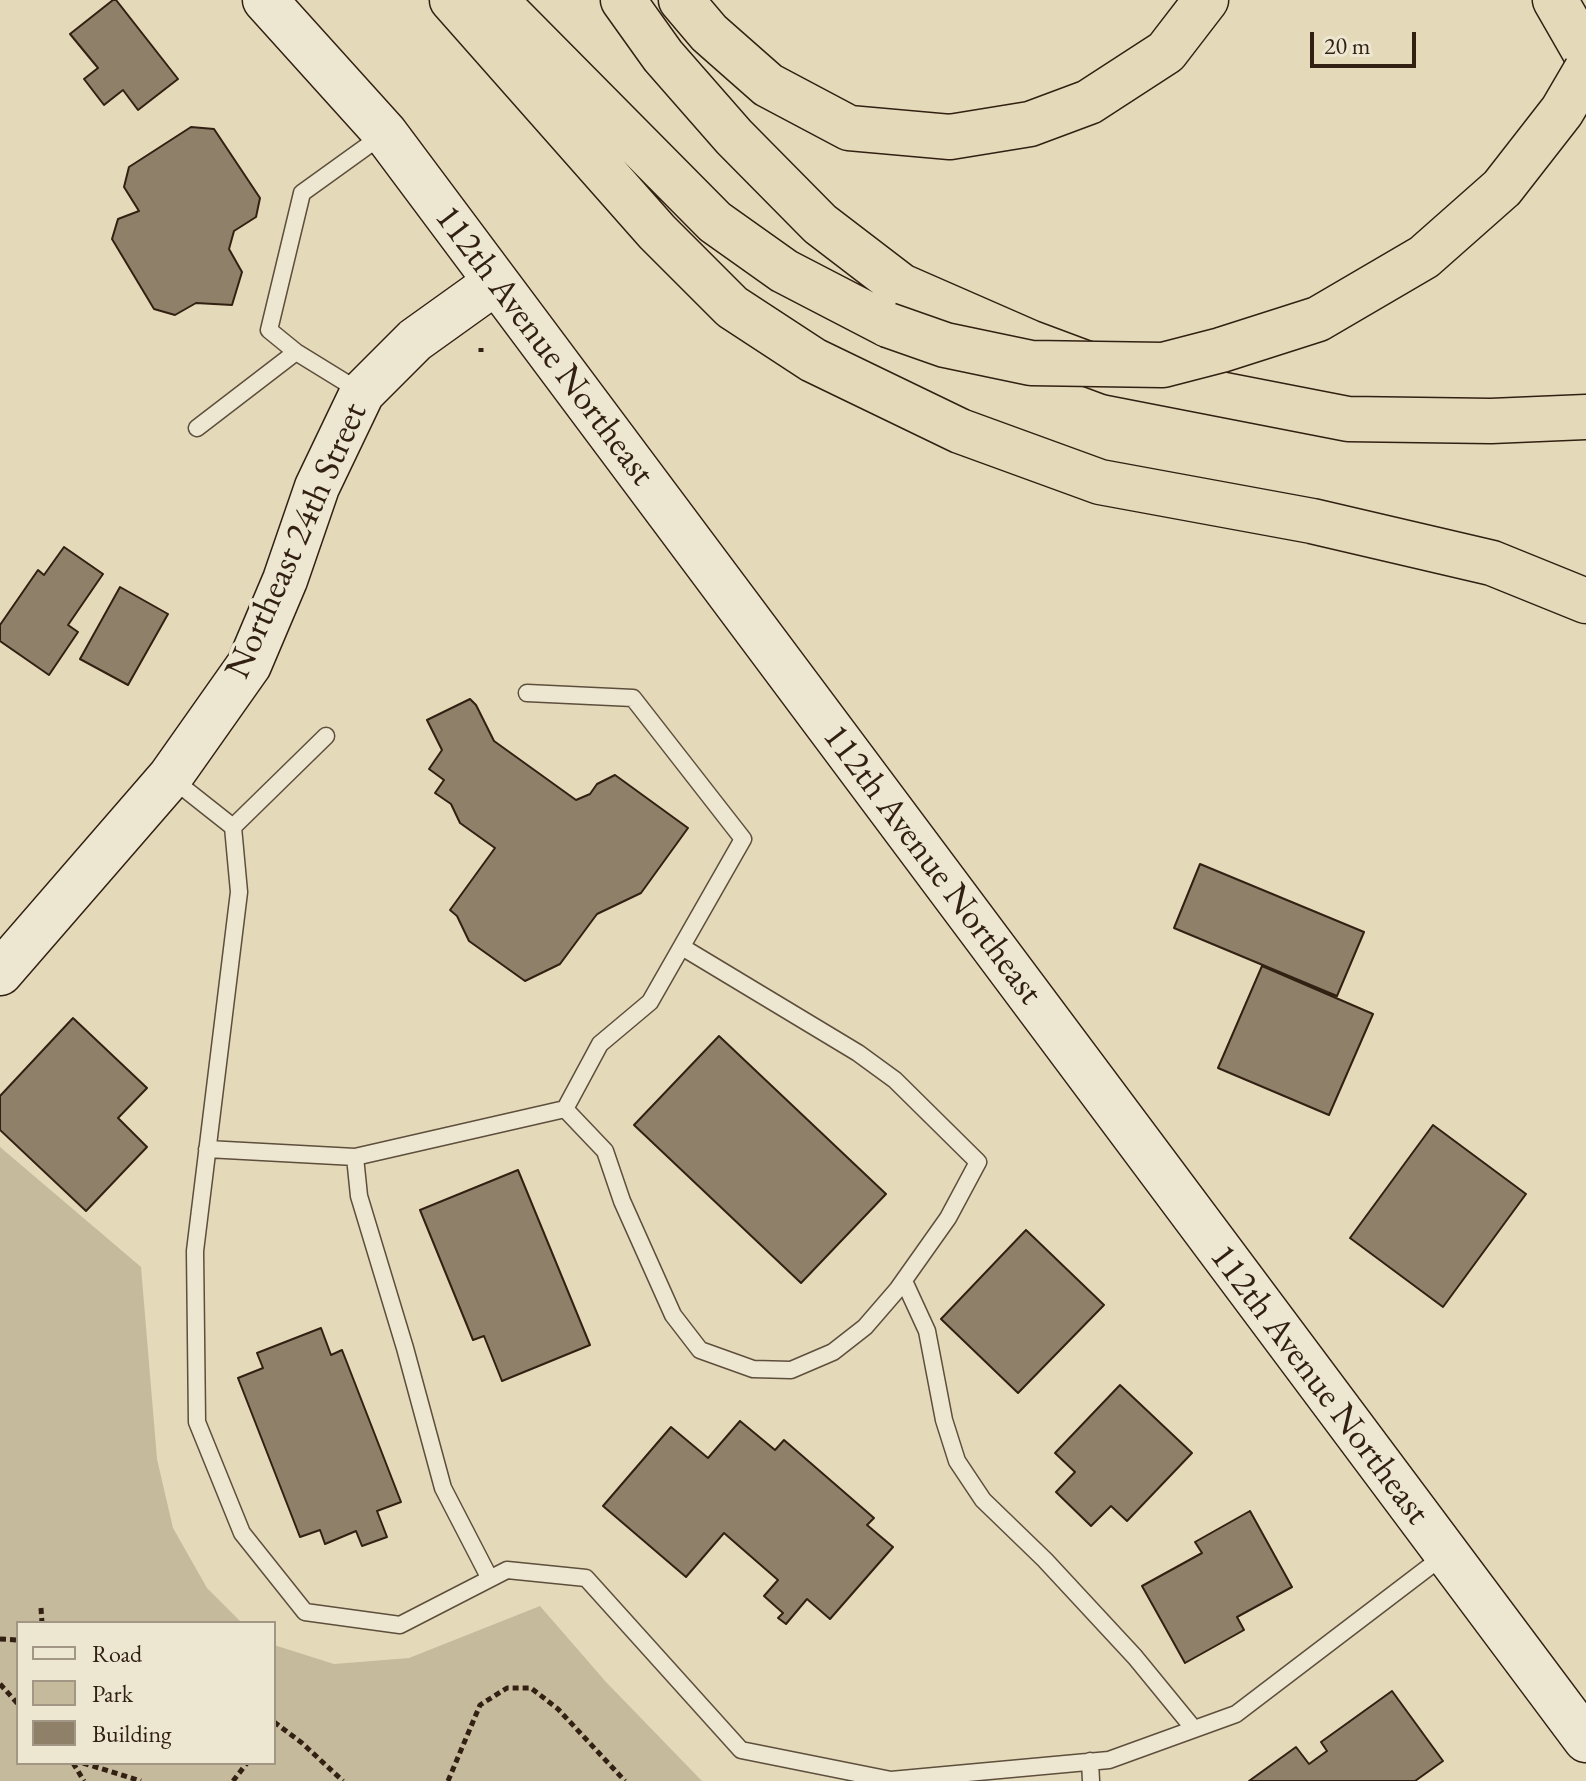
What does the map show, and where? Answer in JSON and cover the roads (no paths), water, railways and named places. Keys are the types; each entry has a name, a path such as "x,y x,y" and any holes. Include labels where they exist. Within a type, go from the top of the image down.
{"highway":[{"path":"452,0 657,232 732,307 813,360 960,431 1100,482 1312,521 1492,563 1586,601"},
{"path":"495,0 715,222 784,271 888,325 945,345 1031,363 1163,365 1318,319 1424,257 1502,188 1562,111 1586,70"},
{"path":"623,0 663,56 734,137 820,224 901,286 1029,342 1112,373 1348,419 1491,421 1586,417"},
{"path":"681,0 709,33 768,85 849,128 950,137 1030,124 1089,102 1166,52 1206,0"},
{"path":"1555,0 1586,54"}],"main road":[{"name":"112th Avenue Northeast","path":"265,0 385,133 1585,1738"},
{"name":"Northeast 24th Street","path":"0,973 170,777 249,665 285,580 317,487 362,393 415,340 496,282"}],"lane":[{"path":"362,393 296,352 269,330 302,193 385,133"},
{"path":"197,428 296,352"},
{"path":"207,1149 355,1157 565,1109 600,1044 650,1002 743,839 633,698 527,693"},
{"path":"233,827 326,736"},
{"path":"170,777 233,827 239,892 195,1251 197,1422 242,1533 305,1612 400,1625 507,1570 586,1578 741,1750 891,1780 1109,1760 1236,1714 1446,1554"},
{"path":"565,1109 605,1151 622,1201 673,1315 700,1350 753,1369 791,1370 833,1352 865,1327 904,1281 948,1218 978,1162 895,1080 871,1062 682,947"},
{"path":"355,1157 359,1196 443,1488 489,1577"},
{"path":"904,1281 927,1331 944,1420 957,1461 983,1500 1045,1560 1135,1657 1194,1729"},
{"path":"1090,1761 1091,1781"}]}
